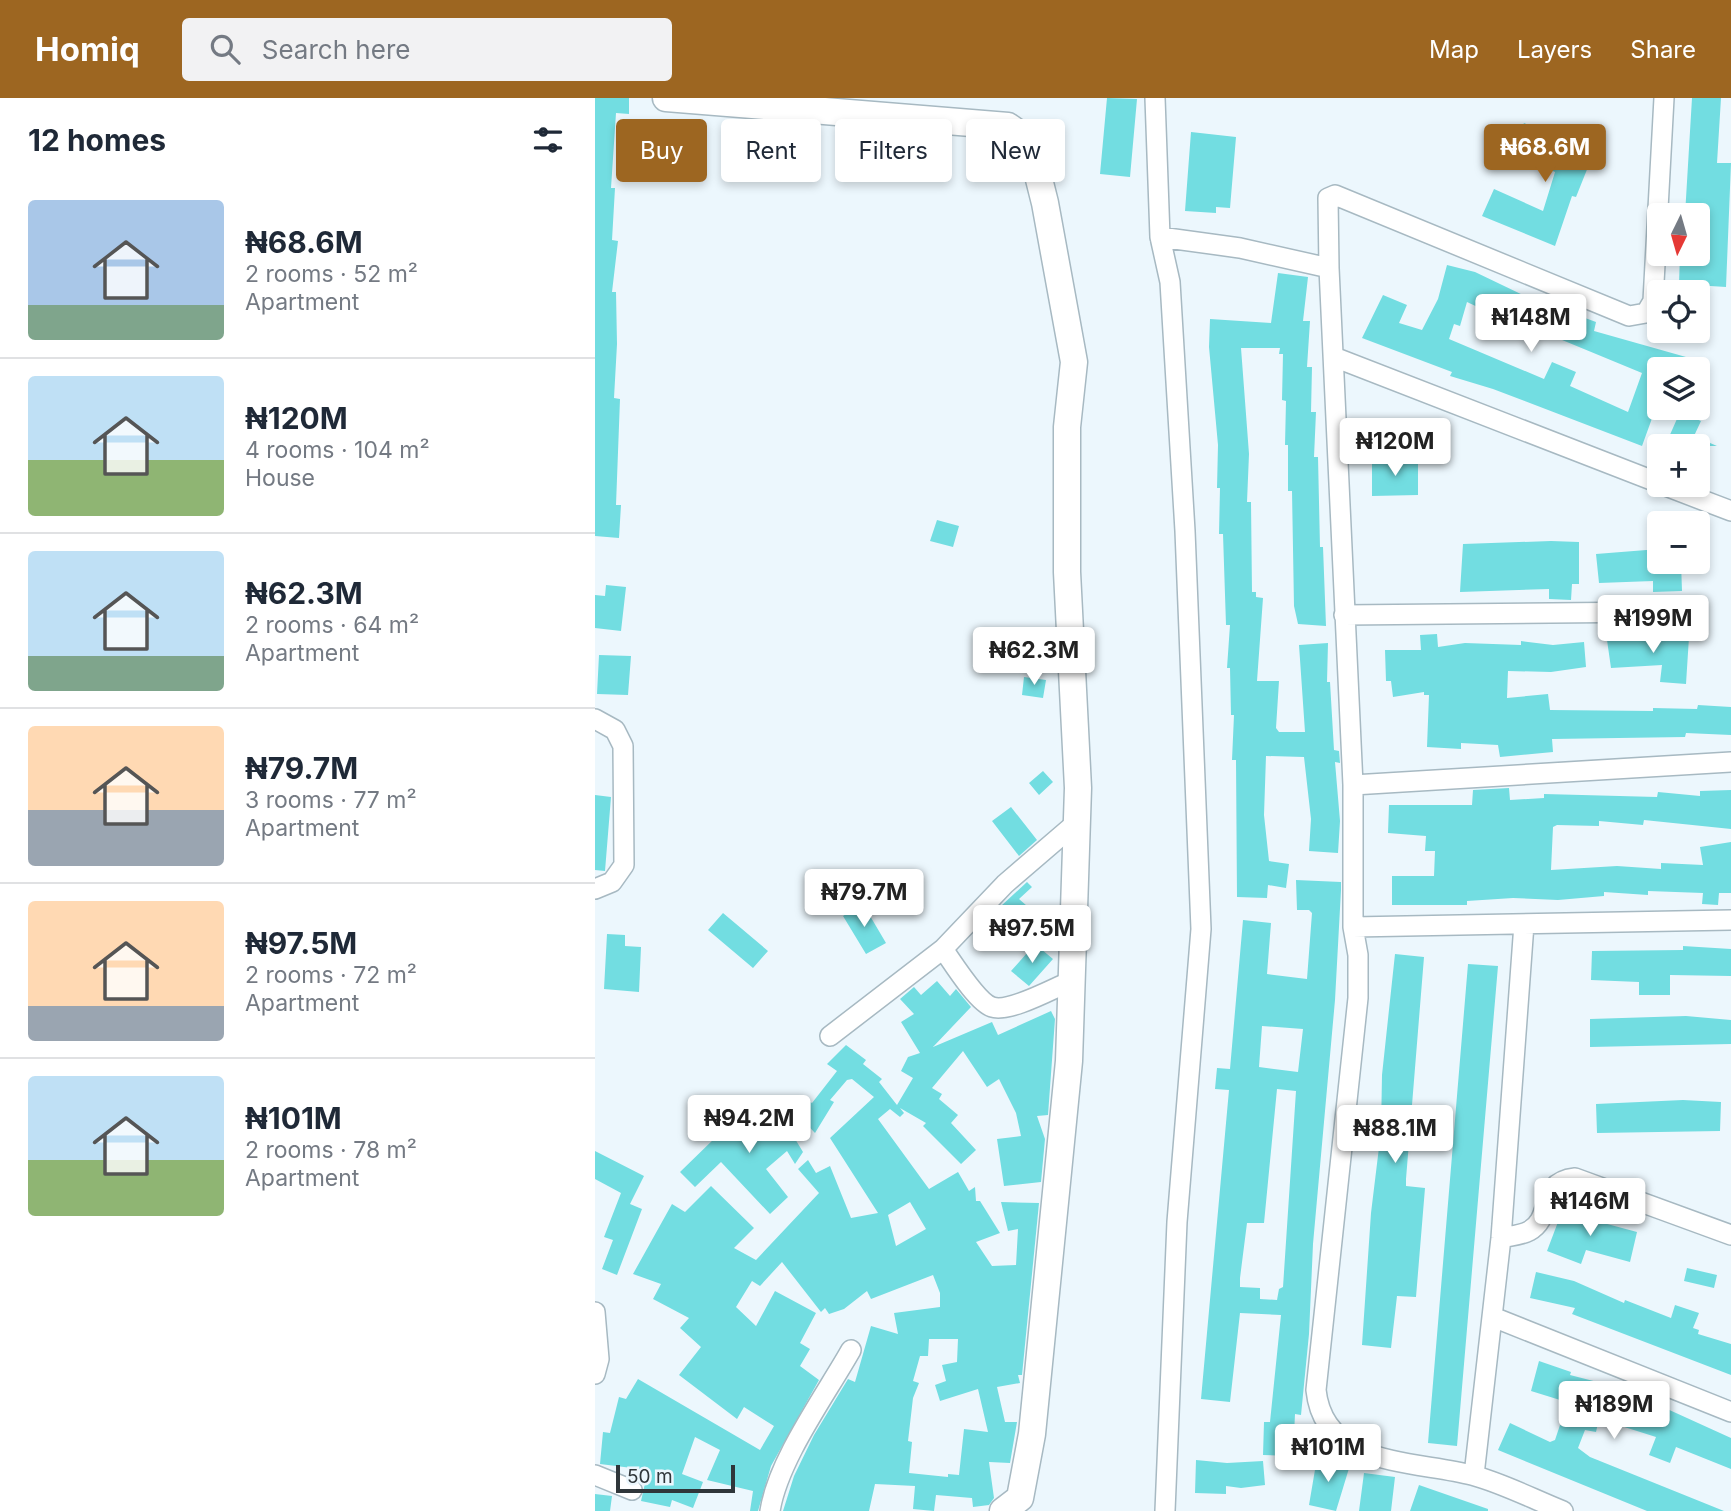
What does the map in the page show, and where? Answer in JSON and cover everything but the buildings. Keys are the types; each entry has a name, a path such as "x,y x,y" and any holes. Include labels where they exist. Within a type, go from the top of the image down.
{"street":[{"path":"666,98 1008,126 1025,138 1045,203 1074,362 1067,428 1067,544 1078,788 1069,982 1069,1062 1032,1434 1020,1498 1003,1511"},
{"path":"1155,98 1160,237 1170,282 1184,517 1201,929 1177,1222 1165,1511"},
{"path":"1563,1511 1474,1475 1349,1447 1332,1433 1318,1409 1316,1390 1358,998 1358,955 1353,927 1353,785 1328,198 1335,195 1629,316 1646,313 1653,301 1664,98"},
{"path":"1160,237 1240,248 1329,268"},
{"path":"1334,357 1647,479"},
{"path":"1695,497 1731,511"},
{"path":"1344,614 1659,612"},
{"path":"595,719 615,730 623,746 624,865 612,881 595,889"},
{"path":"1353,785 1731,762"},
{"path":"830,1036 943,949 1005,884 1076,823"},
{"path":"1353,927 1731,920"},
{"path":"1474,1475 1501,1238 1524,924"},
{"path":"943,949 981,1000 991,1007 1005,1008 1069,982"},
{"path":"1501,1238 1529,1231 1536,1225 1554,1185 1563,1179 1575,1178 1731,1235"},
{"path":"595,1312 599,1359 595,1374"},
{"path":"1493,1317 1731,1412"},
{"path":"770,1511 775,1485 851,1350"},
{"path":"595,1475 632,1490"}]}
